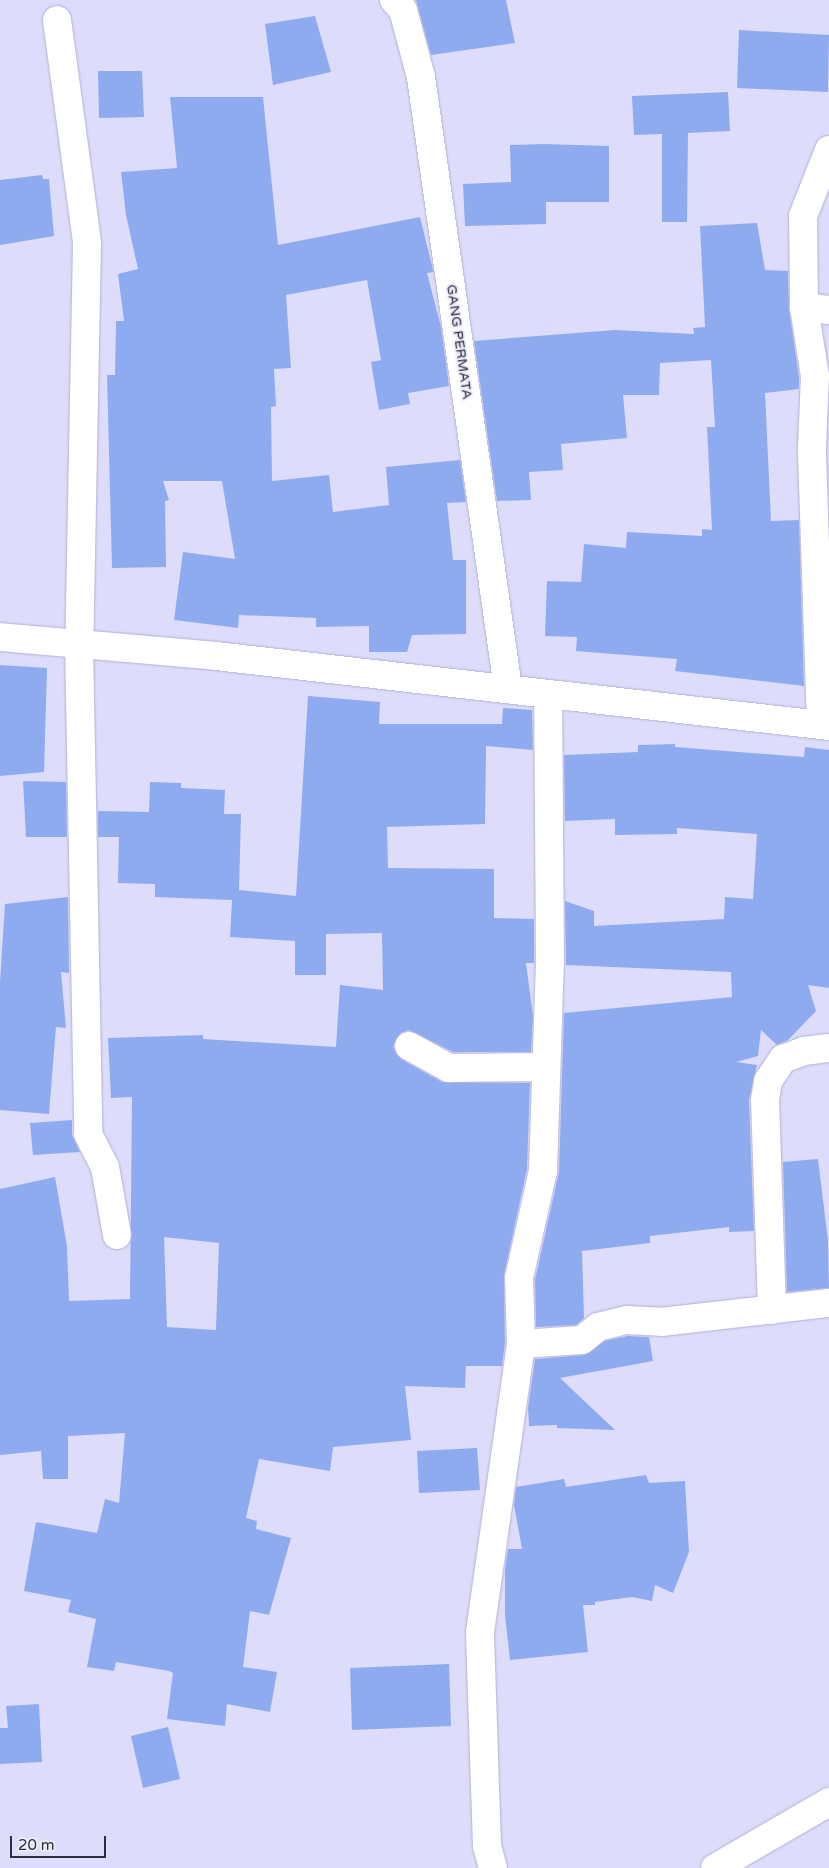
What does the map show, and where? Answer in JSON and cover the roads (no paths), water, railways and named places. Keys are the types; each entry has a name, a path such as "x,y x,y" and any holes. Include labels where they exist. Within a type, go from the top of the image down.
{"street":[{"name":"GANG PERMATA","path":"394,0 403,10 422,77 508,688"},
{"path":"57,20 87,243 79,645 88,1134 104,1167 117,1235"},
{"path":"0,637 216,656 825,725 812,447 816,309 803,216 829,150"},
{"path":"493,1868 487,1846 480,1632 520,1344 519,1278 543,1171 544,1067 550,964 548,694"},
{"path":"409,1046 449,1068 544,1067"},
{"path":"772,1310 765,1100 768,1081 783,1059 804,1051 829,1048"},
{"path":"520,1344 582,1340 598,1327 628,1320 661,1322 829,1304"},
{"path":"715,1868 829,1802"}]}
